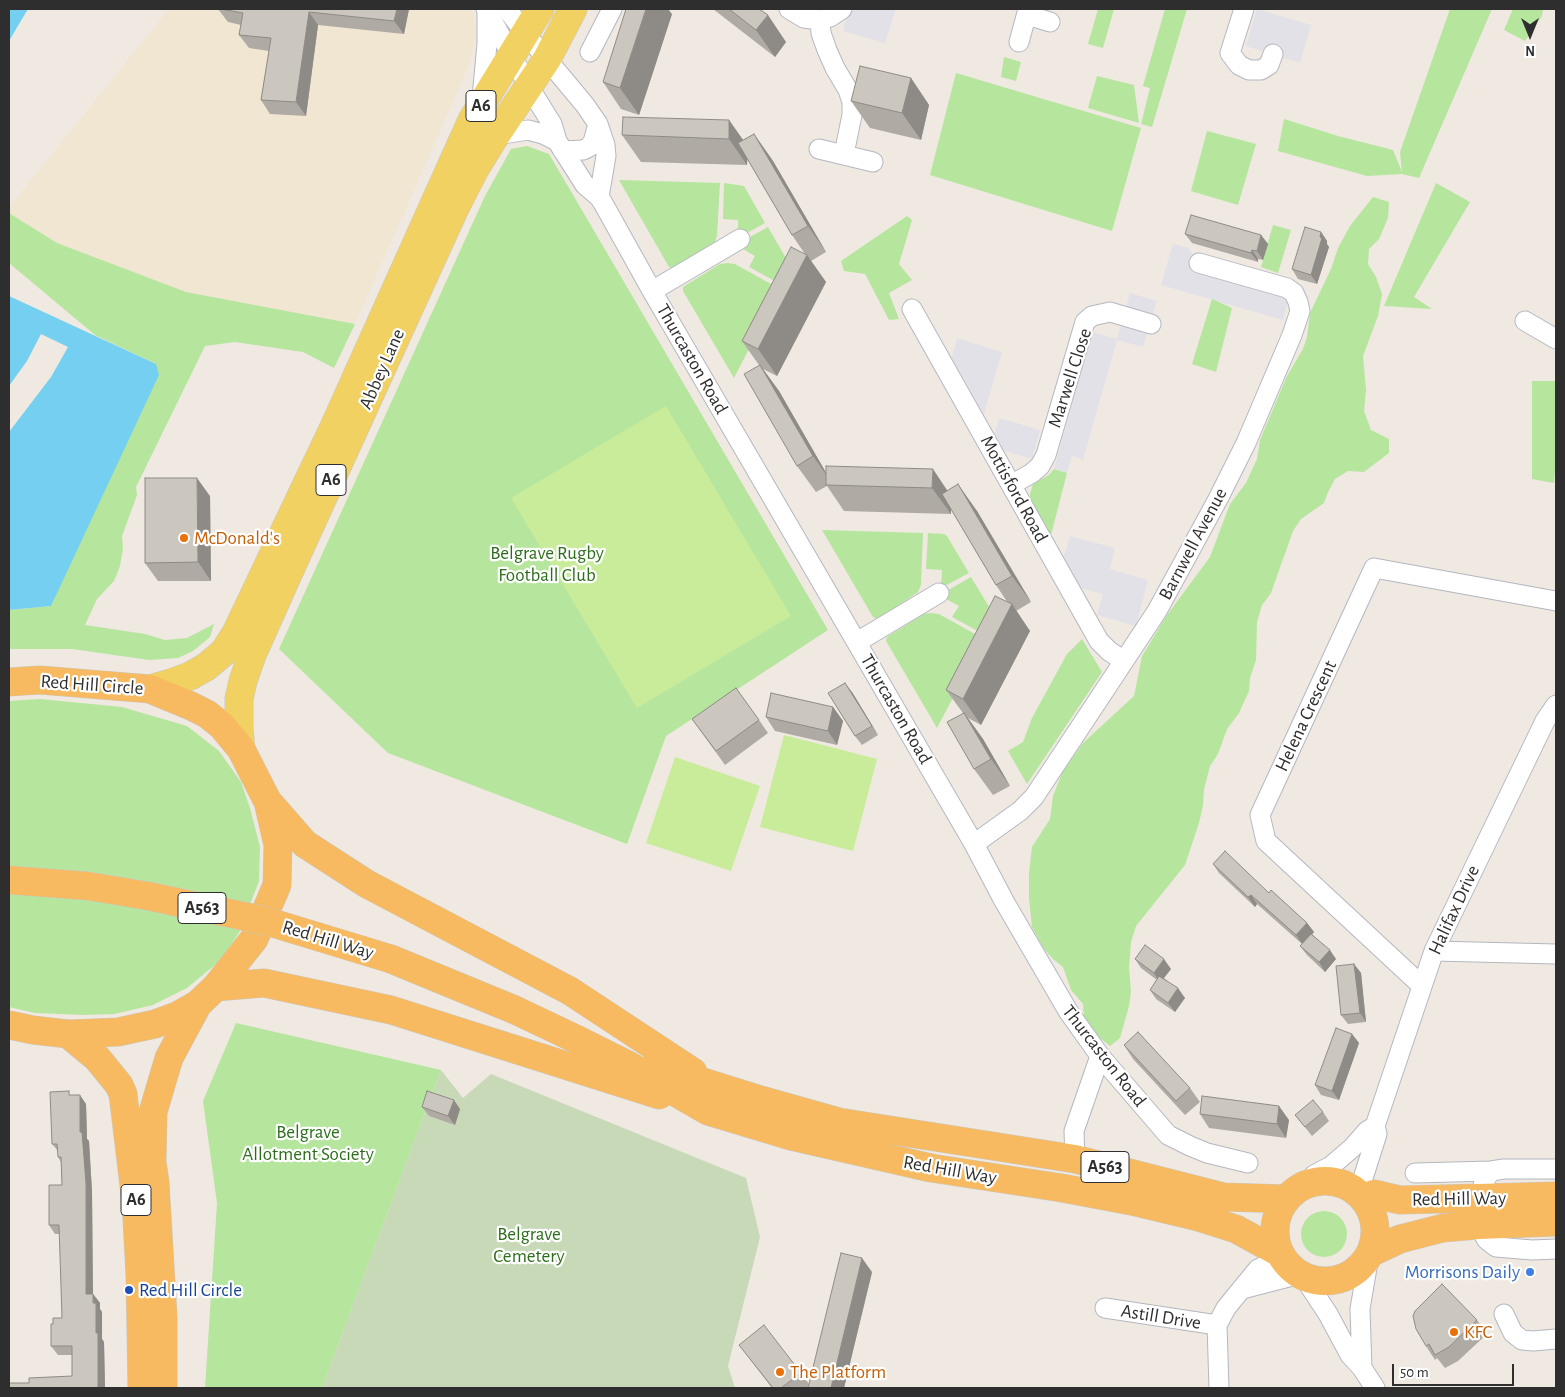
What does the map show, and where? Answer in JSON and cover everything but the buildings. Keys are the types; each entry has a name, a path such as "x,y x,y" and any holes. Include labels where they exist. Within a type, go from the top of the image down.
{"highway":[{"name":"Red Hill Circle","path":"9,682 40,680 150,689 206,714 222,726 241,749 268,802 278,845 277,885 254,939 207,996 176,1016 118,1032 68,1034 9,1025"},
{"path":"268,802 305,844 368,884 570,991 712,1099"},
{"name":"Red Hill Way","path":"9,880 88,886 148,896 266,921 391,959 515,1010 628,1065 712,1099 791,1136 933,1169 1062,1188 1131,1201 1198,1217 1236,1229 1292,1265"},
{"path":"207,996 264,983 391,1010 456,1032 712,1099"},
{"name":"A6","path":"163,1388 163,1316 155,1182 152,1162 153,1112 169,1058 207,996"},
{"name":"A6","path":"68,1034 97,1058 119,1085 123,1094 136,1202 140,1275 142,1388"},
{"name":"Red Hill Way","path":"712,1099 839,1122 1075,1159 1224,1197 1287,1199"},
{"path":"1321,1181 1344,1185 1361,1196 1371,1210 1375,1224 1375,1238 1370,1254 1359,1268 1347,1276 1333,1280 1318,1280 1292,1265 1276,1239 1276,1225 1279,1212 1287,1199 1301,1188 1321,1181"},
{"name":"Red Hill Way","path":"1361,1196 1374,1194 1400,1200 1556,1196"},
{"name":"Red Hill Way","path":"1370,1254 1409,1237 1444,1228 1556,1222"}],"main road":[{"name":"Abbey Lane","path":"150,689 177,681 206,667 224,652 236,633 334,427 472,120 540,9"},
{"name":"Abbey Lane","path":"241,749 238,728 239,699 252,655 455,208 475,169 547,59 574,9"}],"street":[{"name":"Thurcaston Road","path":"486,9 518,44 547,59 585,105 598,124 605,145 606,156 599,197"},
{"name":"Thurcaston Road","path":"481,106 487,44 486,9"},
{"name":"Thurcaston Road","path":"507,9 518,44 528,87 552,124 560,146 585,185 599,197 974,844 1004,901 1068,1011 1100,1056 1168,1136 1208,1153 1248,1163"},
{"path":"590,52 612,9"},
{"path":"789,9 804,18 820,20 830,17 842,9"},
{"path":"1244,9 1230,53 1239,65 1249,70 1261,70 1270,65 1273,54"},
{"path":"1019,42 1028,12 1050,22"},
{"path":"820,20 821,33 827,50 848,90 852,102 852,115 844,154"},
{"path":"496,135 528,130 543,134 560,146 583,150 593,142 598,124"},
{"path":"819,148 873,162"},
{"path":"652,291 740,239"},
{"name":"Barnwell Avenue","path":"974,844 1020,811 1034,798 1157,611 1222,491 1264,402 1292,335 1300,311 1294,293 1287,288 1199,263"},
{"name":"Mottisford Road","path":"912,309 1099,641 1124,662"},
{"name":"Marwell Close","path":"1011,485 1032,473 1040,466 1046,455 1085,322 1092,316 1110,312 1151,324"},
{"path":"1525,321 1556,339"},
{"name":"Helena Crescent","path":"1421,985 1266,841 1260,815 1374,568 1556,601"},
{"path":"857,642 939,593"},
{"name":"Halifax Drive","path":"1361,1196 1377,1134 1375,1126 1434,951 1545,721 1556,705"},
{"path":"1434,951 1556,954"},
{"path":"1075,1159 1074,1131 1100,1056"},
{"name":"Halifax Drive","path":"1310,1184 1314,1175 1331,1166 1352,1148 1367,1131 1375,1126"},
{"path":"1415,1172 1491,1172 1504,1169 1556,1169"},
{"path":"1481,1198 1484,1181 1491,1172"},
{"path":"1478,1225 1487,1240 1496,1248 1556,1249"},
{"path":"1362,1368 1360,1309 1370,1254"},
{"path":"1292,1265 1328,1314 1350,1355 1362,1368 1375,1388"},
{"name":"Astill Drive","path":"1219,1388 1217,1325 1226,1308 1242,1289 1292,1265"},
{"name":"Astill Drive","path":"1105,1308 1217,1325"},
{"path":"1504,1314 1513,1333 1522,1340 1556,1339"}],"shaded area":[{"path":"169,9 472,9 476,31 470,63 355,324 186,292 57,243 9,213 9,207"},
{"path":"854,9 896,9 885,43 843,31 846,18"},
{"path":"1257,9 1311,25 1300,63 1246,46"},
{"path":"1173,244 1189,248 1194,258 1191,269 1289,297 1283,320 1161,285"},
{"path":"1130,293 1157,301 1143,347 1117,340 1083,460 1072,456 1067,473 1054,469 1092,332 1117,339"},
{"path":"957,338 1002,352 984,414 952,358"},
{"path":"999,418 1040,430 1032,459 998,449 993,438"},
{"path":"1070,536 1115,548 1110,569 1148,580 1136,626 1097,615 1103,594 1080,588 1063,559"}],"green space":[{"path":"1098,9 1114,9 1103,48 1088,44"},
{"path":"1165,9 1187,9 1152,127 1141,124 1150,88 1143,86"},
{"path":"1450,9 1492,9 1419,178 1402,174 1367,176 1278,151 1284,119 1338,136 1393,150 1402,172 1400,152"},
{"path":"1513,9 1543,9 1542,16 1525,41 1504,30"},
{"path":"1004,57 1021,62 1016,81 1001,77"},
{"path":"956,73 1141,128 1112,231 930,175"},
{"path":"1097,76 1134,85 1139,123 1088,108"},
{"path":"1207,131 1256,144 1238,205 1191,191"},
{"name":"Belgrave Rugby Football Club","path":"527,146 549,154 828,630 666,736 627,844 388,753 279,649 485,196 511,149"},
{"path":"619,180 720,183 715,242 674,269 669,267"},
{"path":"724,183 744,186 765,223 738,238 738,220 723,219"},
{"path":"1436,183 1470,202 1414,297 1432,309 1384,306"},
{"path":"1373,197 1389,202 1388,218 1379,239 1369,249 1368,264 1376,277 1382,294 1378,316 1363,356 1366,390 1364,411 1371,430 1389,439 1389,453 1364,472 1348,471 1335,479 1324,503 1301,519 1293,531 1271,593 1262,605 1257,622 1256,660 1250,678 1249,691 1239,713 1227,729 1218,754 1210,766 1204,789 1199,823 1185,865 1136,926 1131,942 1129,968 1131,991 1129,1006 1120,1038 1110,1046 1091,1031 1084,1017 1083,1004 1071,990 1063,967 1044,949 1032,927 1029,874 1032,847 1050,819 1053,796 1062,773 1083,743 1134,696 1142,656 1167,615 1210,557 1230,504 1246,483 1257,459 1260,440 1287,376 1303,349 1307,337 1310,313 1331,269 1338,248 1350,226"},
{"path":"9,213 57,243 186,292 355,324 334,368 303,352 235,342 205,346 136,487 137,495 122,536 123,548 120,566 114,581 97,599 85,625 145,634 165,640 187,638 214,624 210,637 193,651 178,658 149,660 72,649 9,649 9,610 51,606 156,364 95,335 9,263"},
{"path":"907,216 912,220 899,264 912,280 889,293 899,319 889,320 865,274 844,271 841,261"},
{"path":"1273,225 1291,230 1278,273 1261,267"},
{"path":"768,227 790,265 782,285 749,267 755,256 743,249 739,243"},
{"path":"720,264 735,264 780,289 734,378 683,291 683,287"},
{"path":"1212,299 1232,308 1216,372 1192,364"},
{"path":"1532,381 1556,381 1556,458 1554,483 1532,479"},
{"path":"666,406 791,616 637,708 511,498"},
{"path":"1054,469 1067,473 1051,535 1030,499 1030,494 1033,484 1049,475"},
{"path":"822,530 923,533 921,585 918,592 878,619 873,617"},
{"path":"928,533 944,534 947,536 969,573 941,588 942,570 926,569"},
{"path":"971,577 994,615 985,635 952,617 959,606 946,599 943,593"},
{"path":"924,614 939,614 984,639 937,728 886,641 887,637"},
{"path":"1082,639 1102,672 1027,784 1008,751 1023,742 1032,718 1067,654"},
{"path":"40,699 122,707 187,726 219,751 241,782 260,847 259,881 240,931 221,960 187,988 153,1005 114,1014 84,1015 35,1013 9,1007 9,701"},
{"path":"784,735 877,759 853,851 760,827"},
{"path":"675,757 760,786 731,871 646,843"},
{"name":"Belgrave Allotment Society","path":"236,1023 441,1070 322,1388 205,1388 217,1203 203,1101"},
{"name":"Belgrave Cemetery","path":"441,1070 463,1098 491,1074 746,1178 760,1237 728,1366 735,1388 322,1388"},
{"path":"1319,1211 1329,1211 1341,1217 1346,1225 1346,1243 1341,1251 1333,1256 1319,1257 1311,1254 1304,1247 1301,1239 1301,1229 1304,1221 1311,1214"}],"water":[{"path":"9,9 28,9 9,41"},
{"path":"9,296 156,364 159,375 51,606 9,610 9,432 51,377 68,347 41,334 27,361 9,386"}],"place":[{"name":"McDonald's","path":"184,538"},
{"name":"Morrisons Daily","path":"1530,1272"},
{"name":"Red Hill Circle","path":"129,1290"},
{"name":"KFC","path":"1454,1332"},
{"name":"The Platform","path":"780,1372"}]}
